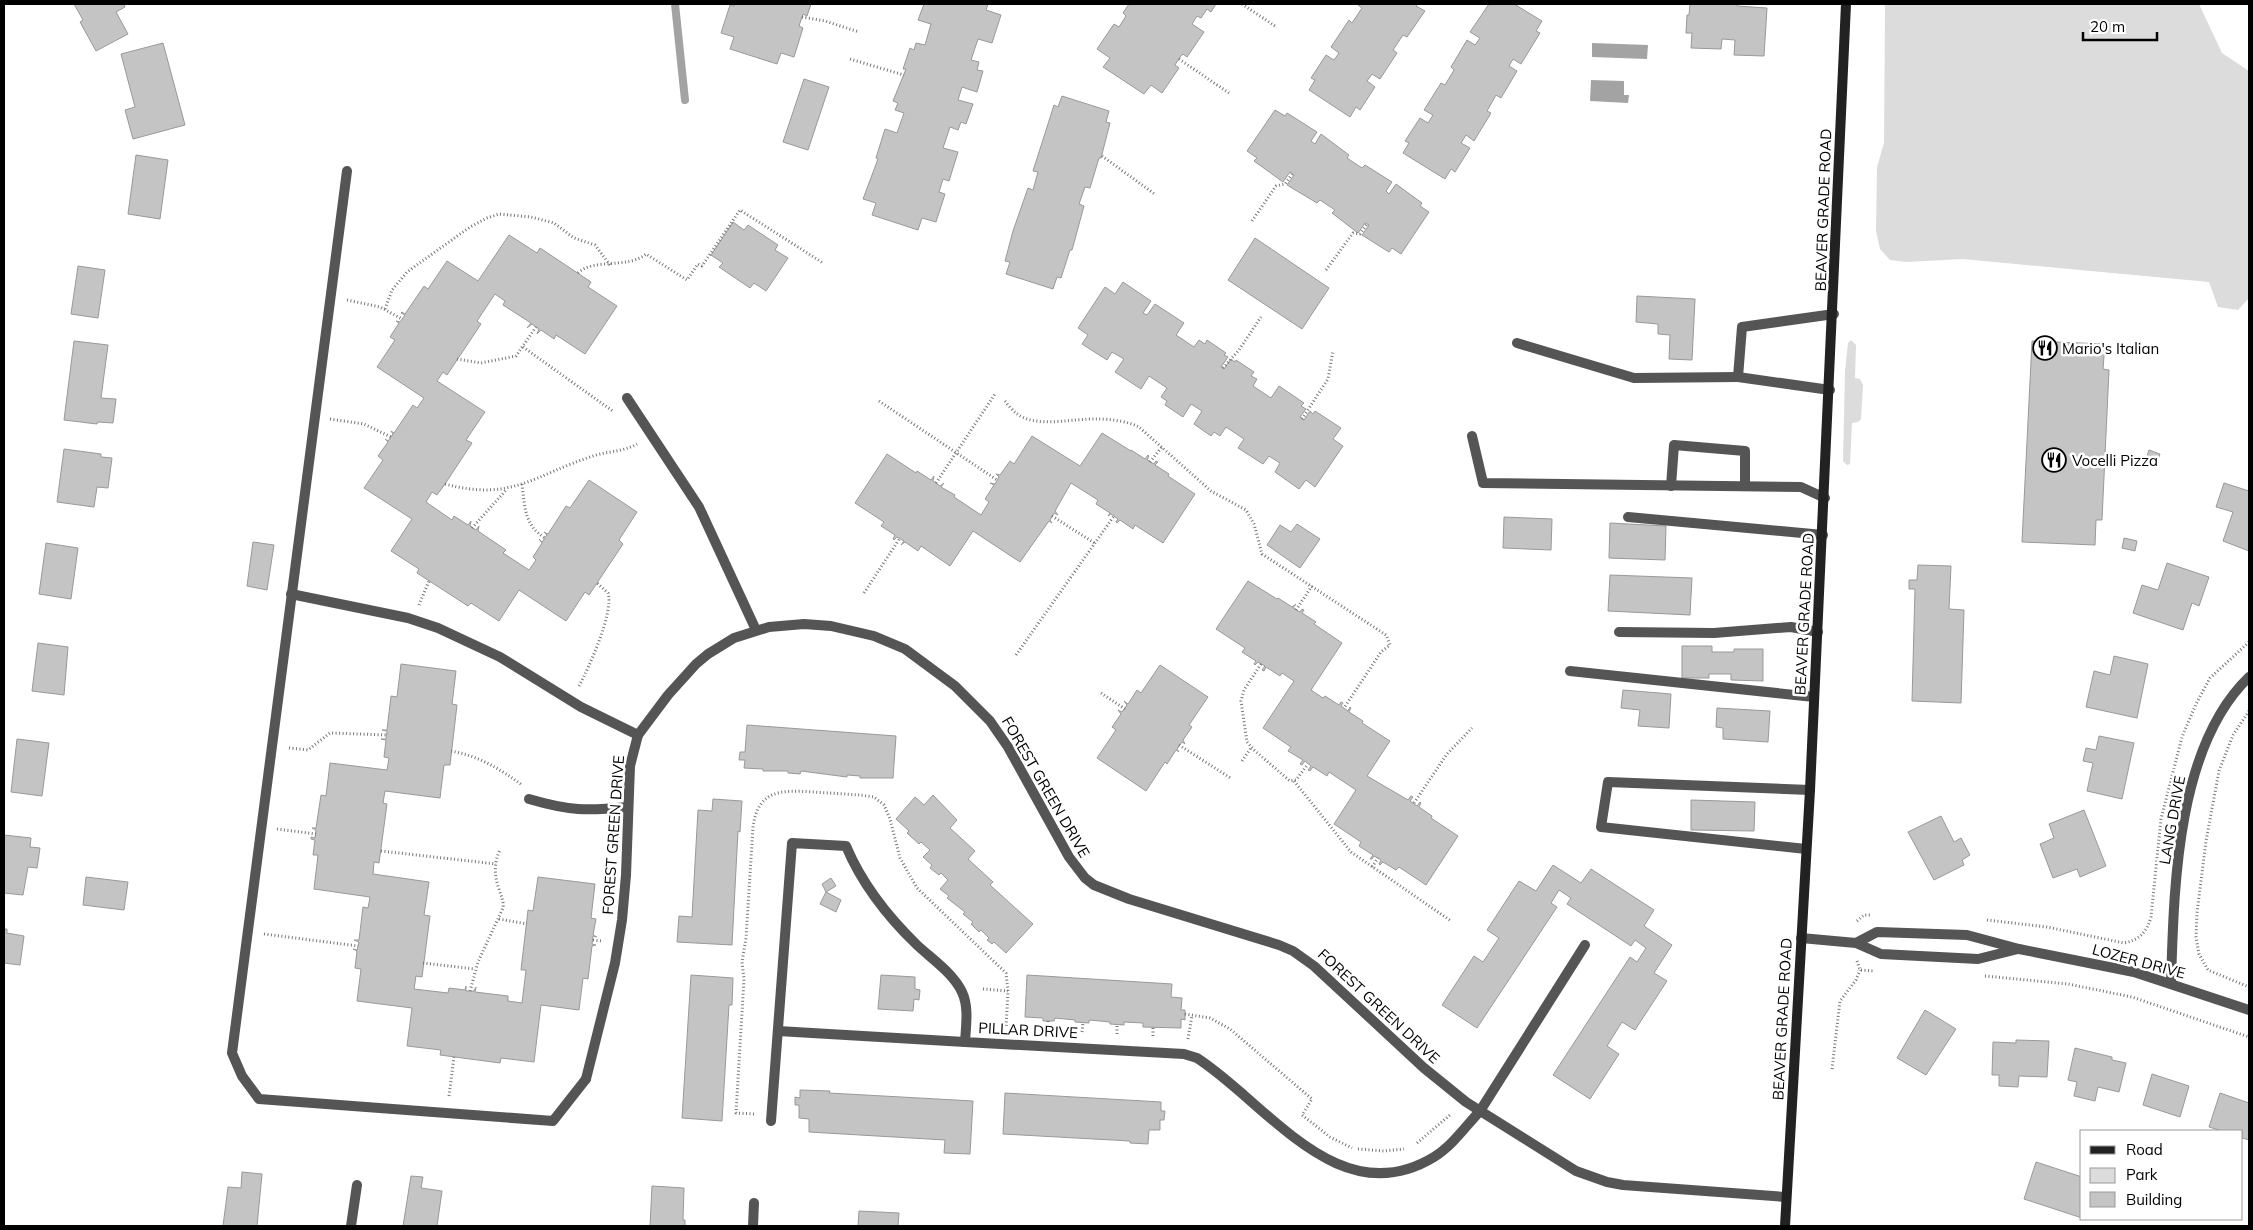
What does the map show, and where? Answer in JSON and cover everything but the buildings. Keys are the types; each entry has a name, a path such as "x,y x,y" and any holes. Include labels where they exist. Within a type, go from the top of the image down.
{"main road":[{"name":"BEAVER GRADE ROAD","path":"1785,1226 1825,498 1846,4"}],"street":[{"path":"347,171 232,1053 242,1076 259,1099 448,1112"},
{"path":"1738,377 1742,327 1834,314"},
{"path":"1517,343 1634,378 1738,377 1830,390"},
{"path":"627,398 689,490 708,524 756,630"},
{"path":"1472,436 1483,483 1801,488 1825,498"},
{"path":"1671,486 1674,445 1745,451 1745,486"},
{"path":"1628,517 1823,535"},
{"path":"291,594 414,619 468,641 500,657 571,701 638,735"},
{"name":"FOREST GREEN DRIVE","path":"448,1112 553,1121 586,1079 615,963 622,920 626,876 630,766 638,735 668,695 696,664 720,646 756,630 786,624 831,626 874,636 905,649 955,686 990,721 1008,747 1069,857 1085,878 1094,885 1129,899 1260,938 1293,951 1314,966 1436,1079 1466,1102 1563,1164 1607,1182 1786,1197"},
{"path":"1619,632 1714,633 1792,627 1818,632"},
{"path":"1570,671 1814,697"},
{"name":"LANG DRIVE","path":"2171,983 2178,872 2183,829 2196,766 2207,737 2220,713 2249,677"},
{"path":"1806,849 1601,828 1608,782 1810,790"},
{"path":"529,799 563,809 579,811 628,807"},
{"name":"PILLAR DRIVE","path":"771,1118 792,843 846,846 864,880 890,918 946,972 961,990 965,1001 965,1042 1184,1054 1197,1058 1305,1146 1326,1159 1346,1168 1368,1173 1394,1172 1419,1165 1436,1156 1480,1111 1585,945"},
{"name":"LOZER DRIVE","path":"1856,943 1878,932 1957,934 1979,937 2019,949 2115,968 2171,983 2249,1010"},
{"name":"LOZER DRIVE","path":"1801,938 1856,943 1881,954 1978,959 2019,949"},
{"path":"778,1031 965,1042"},
{"path":"351,1226 357,1185"},
{"path":"753,1226 754,1203"}],"path":[{"path":"1242,4 1275,26"},
{"path":"802,17 825,21 859,32"},
{"path":"850,59 904,75"},
{"path":"1180,59 1228,93"},
{"path":"1102,156 1156,195"},
{"path":"1252,221 1276,186 1285,184 1292,174"},
{"path":"578,273 586,267 610,265 639,259 646,254 687,280 698,264 702,266 740,210 823,263"},
{"path":"385,309 392,290 407,272 479,221 499,214 532,217 554,223 574,238 595,246 610,265"},
{"path":"1326,270 1353,234 1360,234 1367,224"},
{"path":"330,297 368,303 385,309 402,319"},
{"path":"1223,368 1239,350 1261,317"},
{"path":"457,360 490,362 516,356 536,327"},
{"path":"523,347 618,415"},
{"path":"1302,419 1328,379 1333,351"},
{"path":"936,483 995,394"},
{"path":"880,401 997,480"},
{"path":"1005,401 1016,414 1030,420 1054,422 1099,418 1133,424 1211,491 1246,510 1254,524 1262,554 1386,635 1390,645 1381,652 1344,708"},
{"path":"314,416 364,424 391,437"},
{"path":"445,484 480,490 508,489 596,455 626,450 653,435"},
{"path":"1150,462 1162,447"},
{"path":"522,484 529,521 535,531 545,538"},
{"path":"472,528 508,489"},
{"path":"1052,516 1096,544"},
{"path":"1016,655 1114,516"},
{"path":"864,593 900,538"},
{"path":"414,619 430,581"},
{"path":"571,701 591,661 609,608 608,593 597,583"},
{"path":"1296,610 1312,586"},
{"path":"1986,920 2047,927 2124,943 2136,941 2149,925 2161,820 2182,738 2196,704 2210,678 2249,642"},
{"path":"1261,664 1244,690 1241,701 1246,735 1251,748 1287,780 1294,781 1345,847 1451,921"},
{"path":"1101,693 1125,709"},
{"path":"2249,711 2233,735 2219,771 2206,841 2196,937 2199,954 2208,970 2249,987"},
{"path":"1414,804 1443,759 1472,728"},
{"path":"272,746 303,750 315,746 330,733 386,735"},
{"path":"1179,745 1232,779"},
{"path":"1242,761 1251,748"},
{"path":"451,751 475,756 490,763 526,788"},
{"path":"1294,781 1308,764"},
{"path":"771,1118 736,1112 744,979 742,962 746,938 754,815 761,804 772,795 787,790 874,797 879,800 887,812 900,858 911,878 937,907 1003,968 1008,978 1006,1044"},
{"path":"261,826 316,834"},
{"path":"470,991 475,969 499,920 504,904 497,881 496,864 500,850"},
{"path":"381,851 496,864"},
{"path":"1372,867 1378,858"},
{"path":"1832,1069 1840,1001 1856,980 1860,970 1857,964 1855,922 1864,915 1878,915"},
{"path":"499,920 527,924"},
{"path":"247,932 358,946"},
{"path":"424,963 475,969"},
{"path":"1860,970 1876,972"},
{"path":"1976,976 2068,984 2125,995 2249,1038"},
{"path":"983,989 1008,991"},
{"path":"1185,1014 1210,1018 1256,1050 1312,1099 1302,1115 1330,1137 1360,1150 1384,1151 1408,1148"},
{"path":"1048,1021 1048,1030"},
{"path":"1082,1032 1083,1023"},
{"path":"1116,1034 1117,1025"},
{"path":"1153,1036 1154,1027"},
{"path":"448,1112 454,1057"},
{"path":"1414,1145 1428,1136 1466,1102"}],"green space":[{"path":"1885,4 2199,4 2222,53 2249,71 2249,298 2238,310 2218,307 2209,282 1963,259 1906,262 1890,260 1880,249 1876,231 1877,167 1884,143"},
{"path":"1851,340 1856,345 1855,378 1860,379 1863,385 1861,419 1858,422 1852,423 1850,464 1847,465 1843,461 1845,371 1848,343"}],"shaded area":[{"path":"1592,43 1648,45 1647,59 1592,57"},
{"path":"1591,80 1624,81 1624,95 1629,95 1628,103 1590,101"}],"waterway":[{"path":"675,4 685,100"}],"place":[{"name":"Mario's Italian","path":"2045,348"},
{"name":"Vocelli Pizza","path":"2054,460"}]}
